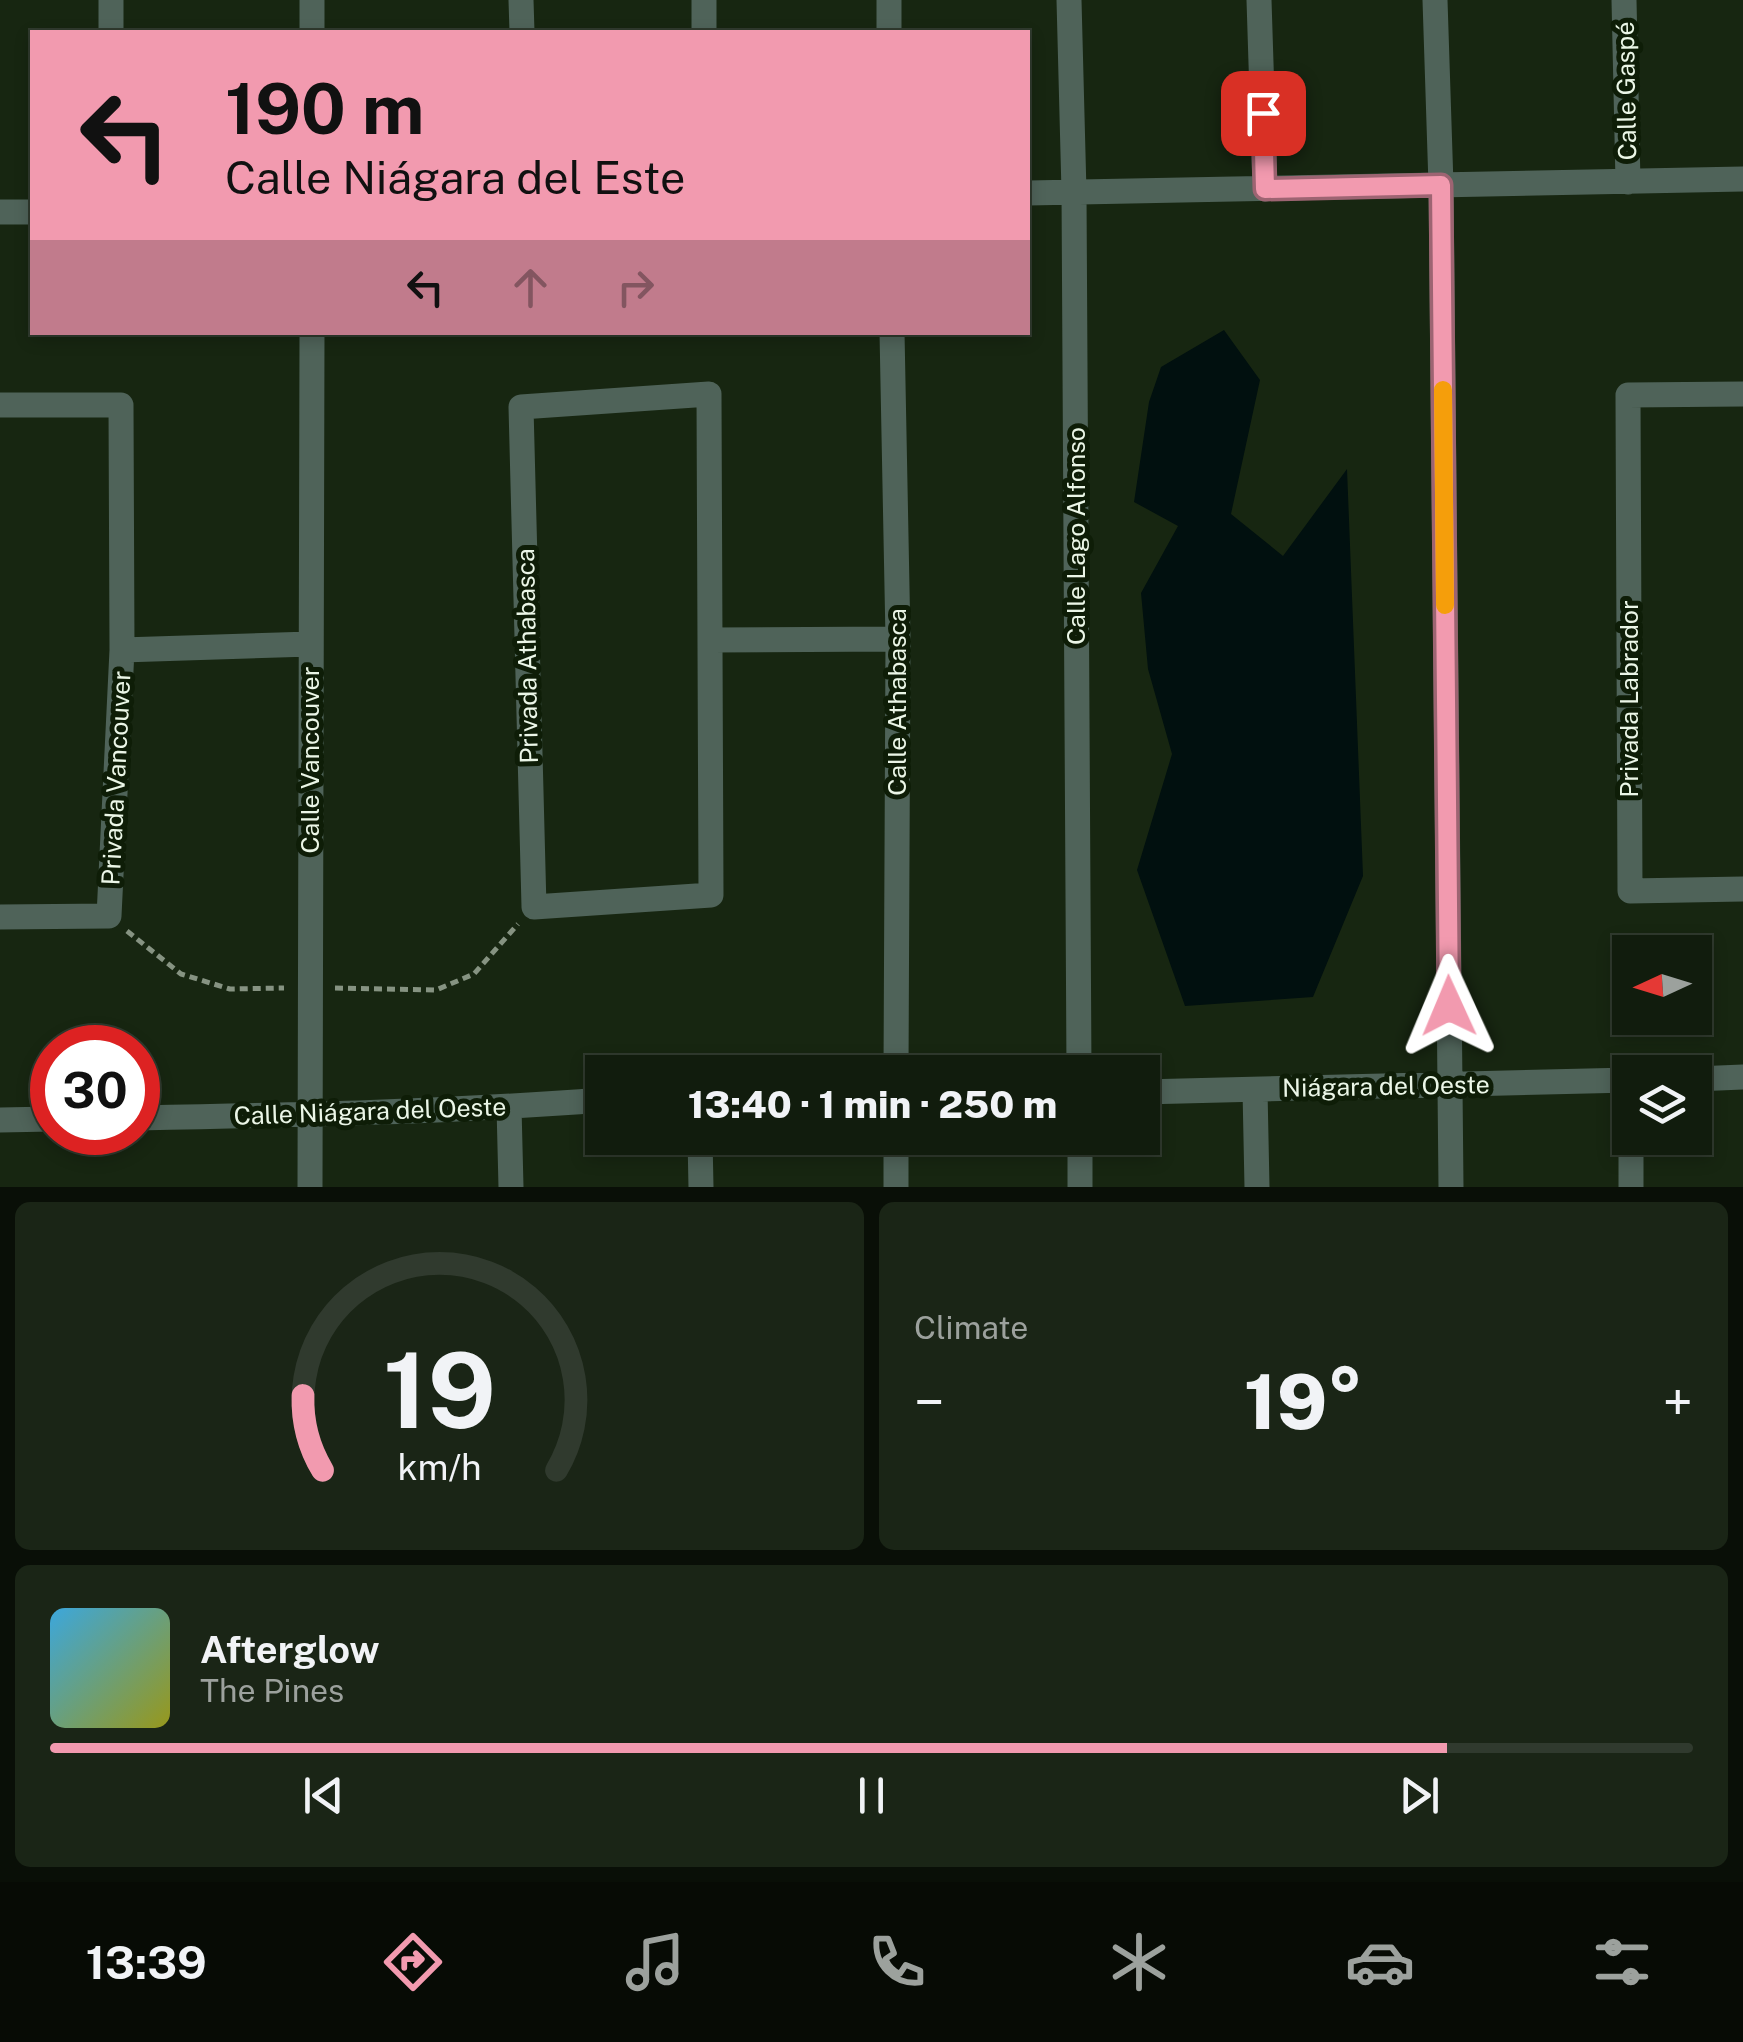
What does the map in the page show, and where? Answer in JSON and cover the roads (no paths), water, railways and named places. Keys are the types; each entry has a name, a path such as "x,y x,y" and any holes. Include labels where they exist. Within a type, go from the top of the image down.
{"street":[{"path":"111,0 111,30"},
{"path":"312,0 312,30"},
{"path":"521,0 522,30"},
{"path":"704,0 704,30"},
{"path":"890,0 890,30"},
{"name":"Calle Lago Alfonso","path":"1069,0 1074,192 1080,1055"},
{"path":"1260,0 1265,189"},
{"path":"1434,0 1441,185 1451,1187"},
{"name":"Calle Gaspé","path":"1624,0 1628,182"},
{"path":"1030,193 1743,179"},
{"path":"0,212 30,212"},
{"name":"Calle Vancouver","path":"310,1187 312,335"},
{"name":"Calle Athabasca","path":"892,335 898,639 896,1055"},
{"name":"Privada Athabasca","path":"710,394 710,640 712,895 534,907 520,406 710,394"},
{"name":"Privada Labrador","path":"1743,394 1628,394 1630,891 1743,889"},
{"name":"Privada Vancouver","path":"0,405 121,405 122,650 109,916 0,917"},
{"path":"710,640 898,639"},
{"name":"Privada Vancouver","path":"122,650 311,644"},
{"path":"1712,1079 1743,1078"},
{"name":"Niágara del Oeste","path":"1160,1092 1612,1080"},
{"path":"1255,1090 1257,1187"},
{"name":"Calle Niágara del Oeste","path":"160,1118 308,1115 585,1101"},
{"path":"509,1107 511,1187"},
{"path":"0,1120 30,1120"},
{"path":"700,1155 700,1187"},
{"path":"896,1155 896,1187"},
{"path":"1080,1155 1080,1187"},
{"path":"1631,1155 1631,1187"}]}
